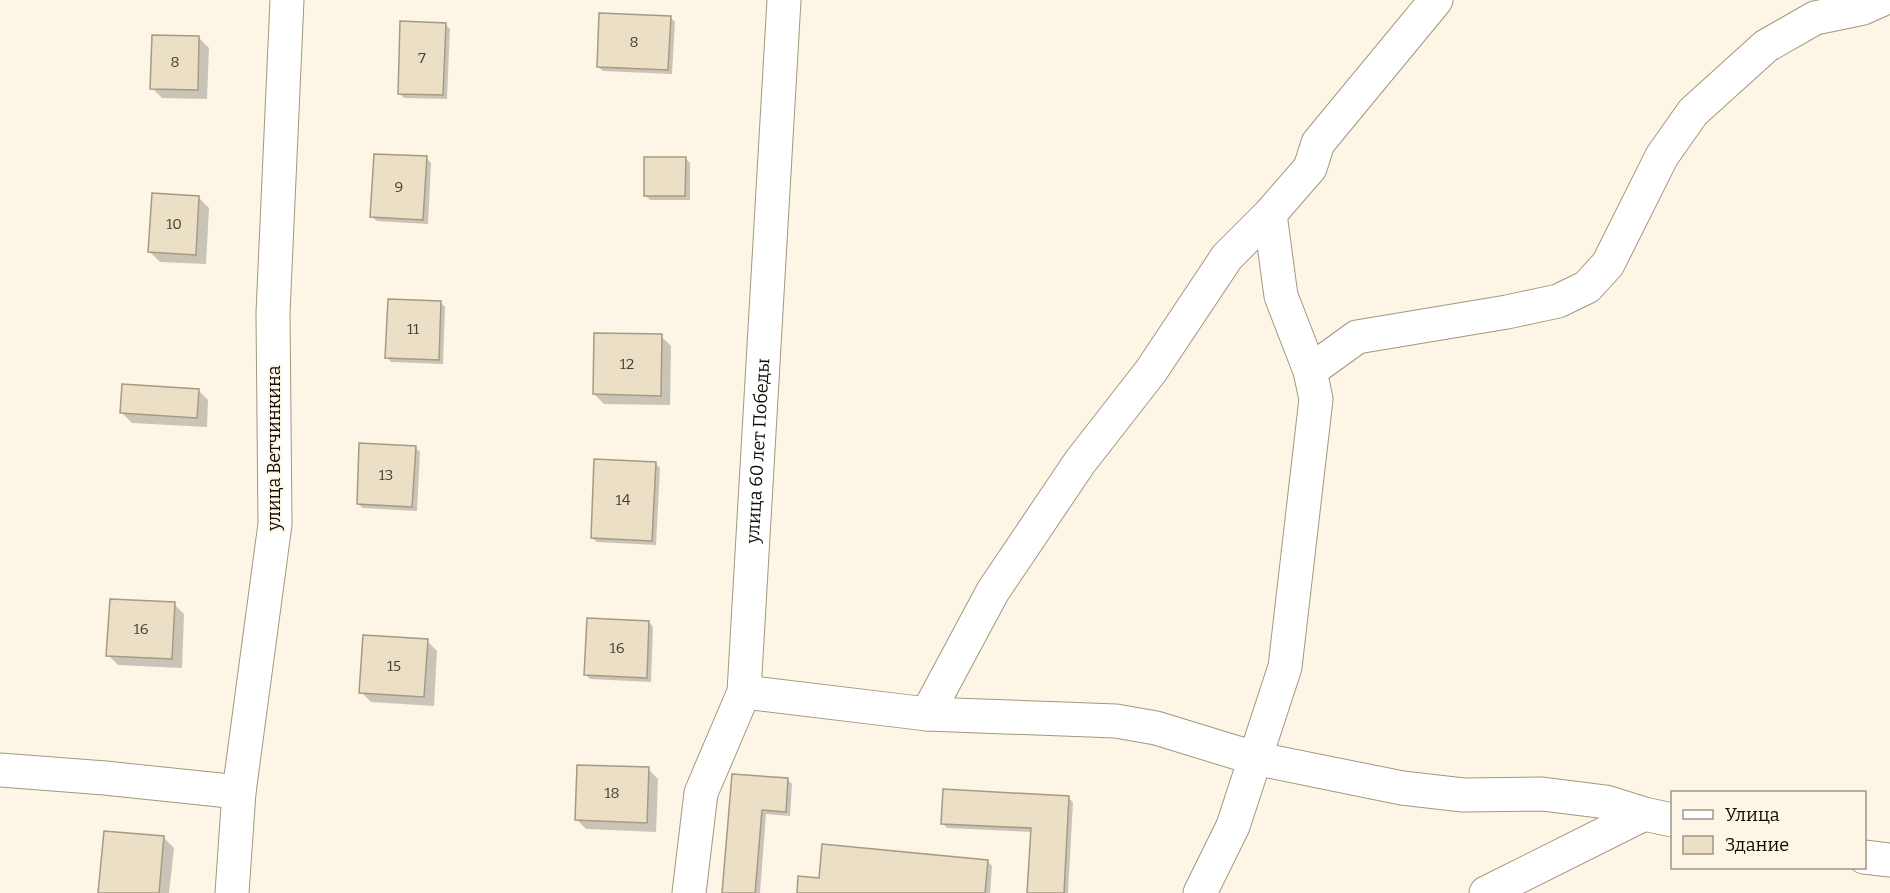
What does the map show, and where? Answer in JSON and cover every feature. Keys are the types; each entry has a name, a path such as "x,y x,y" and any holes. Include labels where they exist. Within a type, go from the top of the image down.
{"street":[{"name":"улица Ветчинкина","path":"232,893 240,792 275,524 273,313 287,0"},
{"name":"улица 60 лет Победы","path":"688,893 701,793 744,692 784,0"},
{"path":"927,714 993,591 1080,462 1151,371 1227,257 1270,214 1310,168 1318,143 1436,0"},
{"path":"1310,371 1357,337 1507,312 1558,301 1587,287 1608,264 1662,156 1693,112 1766,46 1815,18 1863,8 1881,0"},
{"path":"1200,893 1233,826 1285,666 1316,399 1310,371 1281,296 1270,214"},
{"path":"744,692 927,714 1116,721 1156,728 1254,758 1402,788 1463,795 1542,794 1606,802 1658,817"},
{"path":"0,770 240,792"},
{"path":"1486,893 1658,817"},
{"path":"1866,857 1890,860"}],"building":[{"path":"599,13 671,16 668,70 597,67"},
{"path":"400,21 446,23 443,95 398,94"},
{"path":"152,35 199,36 198,90 150,89"},
{"path":"374,154 427,156 423,220 370,217"},
{"path":"644,157 686,157 685,196 644,196"},
{"path":"152,193 199,196 196,255 148,252"},
{"path":"388,299 441,301 439,360 385,358"},
{"path":"594,333 662,334 661,396 593,394"},
{"path":"122,384 199,389 197,418 120,413"},
{"path":"359,443 416,446 412,507 357,504"},
{"path":"594,459 656,462 652,541 591,538"},
{"path":"110,599 175,602 172,659 106,656"},
{"path":"587,618 649,621 647,678 584,675"},
{"path":"363,635 428,639 424,697 359,693"},
{"path":"577,765 649,767 647,823 575,820"},
{"path":"732,774 788,778 786,812 762,810 755,893 722,893"},
{"path":"943,789 1069,796 1064,893 1027,893 1031,828 941,824"},
{"path":"104,831 164,836 159,893 98,893"},
{"path":"822,844 988,860 985,893 797,893 798,876 819,878"}]}
